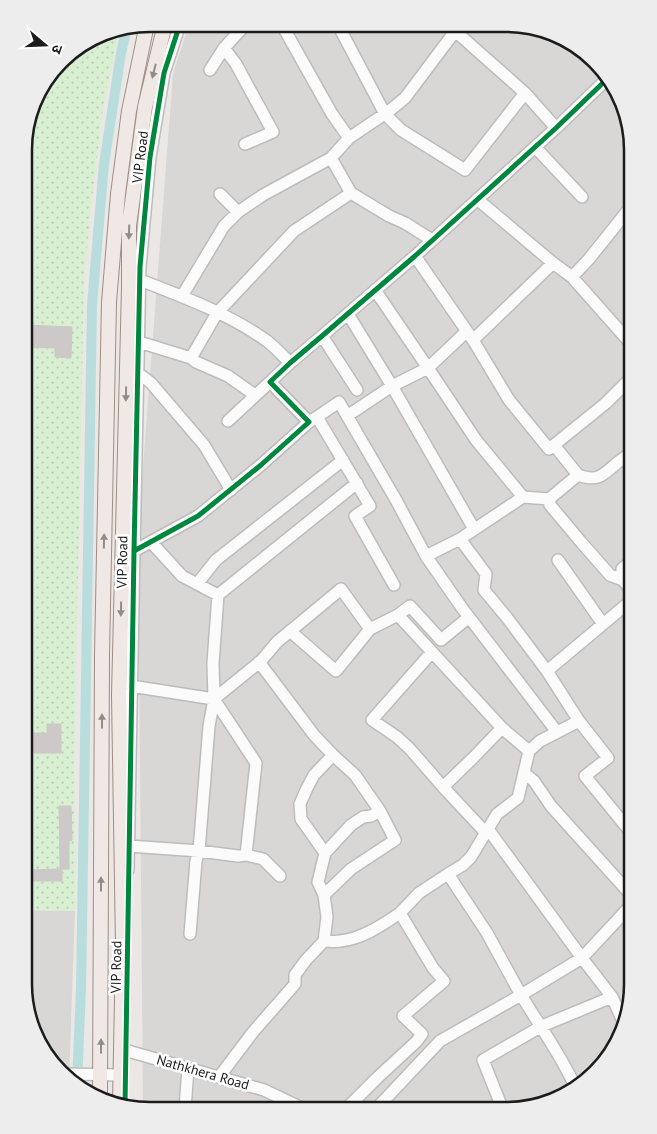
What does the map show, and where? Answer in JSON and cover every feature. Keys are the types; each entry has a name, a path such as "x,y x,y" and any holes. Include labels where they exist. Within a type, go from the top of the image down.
{"main road":[{"name":"VIP Road","path":"100,1089 102,655 109,302 118,194 129,111 146,33"},
{"name":"VIP Road","path":"120,1097 123,1050 123,946 119,695 129,226 145,107 163,33"}],"street":[{"path":"342,32 385,114 402,130 465,170 525,93"},
{"path":"182,296 224,226 238,212 263,195 331,158 349,138 385,114 404,98 454,32"},
{"path":"461,32 525,93 556,128"},
{"name":"VIP Road","path":"125,1098 123,1050 140,267 150,157 164,73 177,33"},
{"path":"210,70 224,48 238,33"},
{"path":"286,33 332,114 349,138"},
{"path":"224,48 236,64 273,132 245,144"},
{"path":"228,421 290,362 432,240 603,83"},
{"path":"535,147 582,197"},
{"path":"331,158 351,193 432,240"},
{"path":"191,358 217,313 294,231 351,193"},
{"path":"220,194 238,212"},
{"path":"477,199 572,277 624,336"},
{"path":"572,277 624,215"},
{"path":"414,256 470,336 509,400 549,449 606,403 624,385"},
{"path":"347,416 392,386 428,368 470,336 553,263"},
{"path":"140,280 182,296 245,327 269,342 290,362"},
{"path":"375,290 476,440 523,497"},
{"path":"348,314 392,386 474,529"},
{"path":"322,336 357,390"},
{"path":"139,342 191,358 228,376 255,395"},
{"path":"138,373 151,384 204,445 231,490"},
{"path":"270,382 313,419 343,460 370,506 355,516 394,585"},
{"path":"134,552 198,516 262,465 313,419 339,402 426,556 469,617 557,732"},
{"path":"554,445 578,475 588,478 601,477 624,458"},
{"path":"197,584 216,560 343,460"},
{"path":"426,556 460,539 523,497 549,499 578,475"},
{"path":"190,934 196,861 199,852 209,726 214,699 213,663 218,595 356,483"},
{"path":"549,499 550,505 610,575 623,580 622,570 624,568"},
{"path":"460,539 486,574 484,590 547,670 579,720 608,758 585,776 624,824"},
{"path":"151,542 182,576 218,595"},
{"path":"558,560 603,624"},
{"path":"214,699 259,662 277,642 342,589 370,629"},
{"path":"290,631 336,671 370,629 398,615 410,606 441,640 469,617"},
{"path":"547,670 624,606"},
{"path":"398,615 502,728 529,751"},
{"path":"432,652 372,720 410,748 443,787 487,831 612,997 620,1015"},
{"path":"259,662 314,735 355,775 380,811 395,840 351,869 324,896"},
{"path":"131,686 214,699 256,764 246,855"},
{"path":"324,941 354,939 380,926 400,913 419,893 464,865 471,857 497,814 518,798 529,751 540,741 579,720"},
{"path":"443,787 502,728"},
{"path":"326,853 300,819 300,804 314,775 333,755"},
{"path":"524,773 534,781 551,806 624,887"},
{"path":"219,1077 253,1032 295,984 295,975 324,941 328,917 324,896 318,882 326,853 351,825 363,817 371,816 380,811"},
{"path":"128,846 238,856 246,855 263,859 280,876"},
{"path":"448,874 487,933 521,994 566,1066 573,1081"},
{"path":"354,1102 422,1034 403,1016 444,981 433,968 400,913"},
{"path":"383,1102 440,1042 582,958 624,913"},
{"path":"500,1102 483,1060 542,1026 612,997"},
{"name":"Nathkhera Road","path":"123,1050 264,1090 279,1102"},
{"path":"186,1102 188,1068"},
{"path":"76,1074 121,1075"}],"shaded area":[{"path":"506,32 544,39 572,52 605,85 618,113 622,128 624,151 624,991 618,1021 609,1042 600,1055 578,1077 565,1086 544,1095 506,1102 143,1101 138,532 173,74 186,33"},
{"path":"32,910 75,911 69,1069 52,1049 39,1021 35,1006 32,983"}],"green space":[{"path":"117,38 103,108 84,282 74,765 75,911 32,910 32,151 39,113 52,85 65,70 70,70 70,65 79,57 92,48"}],"building":[{"path":"32,325 72,327 71,358 55,357 55,348 32,347"},
{"path":"47,724 61,724 61,753 32,753 32,733 47,733"},
{"path":"59,806 71,806 72,840 69,841 69,869 62,869 62,881 32,881 32,870 60,869"}],"waterway":[{"path":"77,1076 81,988 92,305 104,164 125,36"}],"cycle path":[{"path":"125,1098 140,267 150,157 164,73 177,33"},
{"path":"134,551 198,516 261,465 309,422 270,382 415,256 603,83"}]}
